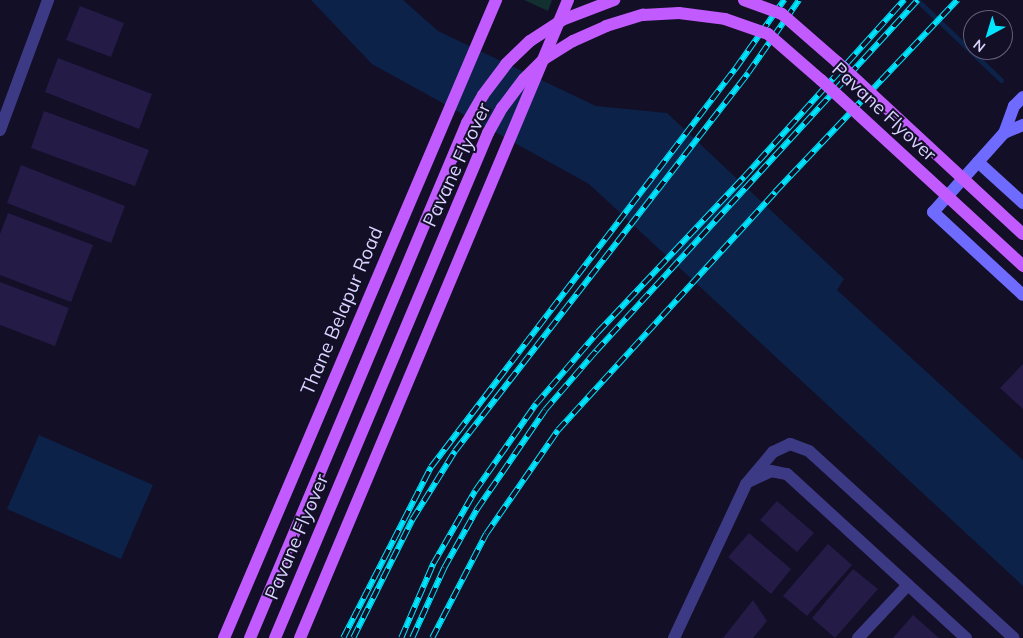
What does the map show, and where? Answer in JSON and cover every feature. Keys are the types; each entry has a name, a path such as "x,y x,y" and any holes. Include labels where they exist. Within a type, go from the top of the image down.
{"main road":[{"name":"Thane Belapur Road","path":"224,638 496,0"},
{"path":"300,638 568,0"},
{"name":"Pavane Flyover","path":"250,638 467,123 483,95 506,64 530,41 562,20 614,0"},
{"name":"Pavane Flyover","path":"744,0 782,14 837,62 1023,234"},
{"path":"766,0 782,14"},
{"name":"Pavane Flyover","path":"275,638 488,133 502,108 524,79 544,59 573,41 606,26 643,16 679,13 725,19 768,34 822,80 1023,266"},
{"path":"1023,97 1014,106 1004,133 933,212 1023,295"},
{"path":"1004,133 1023,124"},
{"path":"978,162 1023,203"}],"street":[{"path":"0,130 48,0"},
{"path":"674,638 746,484 758,467 779,448 790,444 802,447 1013,638"},
{"path":"746,484 759,475 771,471 787,474 966,638"},
{"path":"858,638 908,585"}],"green space":[{"path":"524,0 552,0 548,11"}],"water":[{"path":"311,0 403,0 438,31 596,106 667,113 844,279 837,290 1023,460 1023,586 589,184 372,64"},
{"path":"39,435 153,485 121,559 7,509"}],"building":[{"path":"80,6 124,23 111,57 66,40"},
{"path":"58,58 152,94 139,129 45,92"},
{"path":"44,111 149,150 135,186 31,148"},
{"path":"21,165 125,206 111,243 7,203"},
{"path":"8,213 93,245 71,302 0,275 0,234"},
{"path":"0,282 69,308 55,346 0,325"},
{"path":"1023,364 1023,409 1000,388"},
{"path":"777,501 814,533 797,552 760,520"},
{"path":"749,533 791,569 771,594 728,557"},
{"path":"828,544 852,565 807,616 783,596"},
{"path":"853,569 878,589 835,638 812,618"},
{"path":"753,600 767,621 753,638 723,638"},
{"path":"913,615 939,638 893,638"}],"waterway":[{"path":"917,0 1001,80"}],"railway":[{"path":"343,638 431,467 735,69 784,0"},
{"path":"353,638 412,520 455,451 748,73 799,0"},
{"path":"401,638 433,564 475,491 536,404 598,332 744,177 904,0"},
{"path":"412,638 444,568 477,509 545,410 596,351 918,0"},
{"path":"432,638 486,534 558,430 775,192 957,0"}]}
